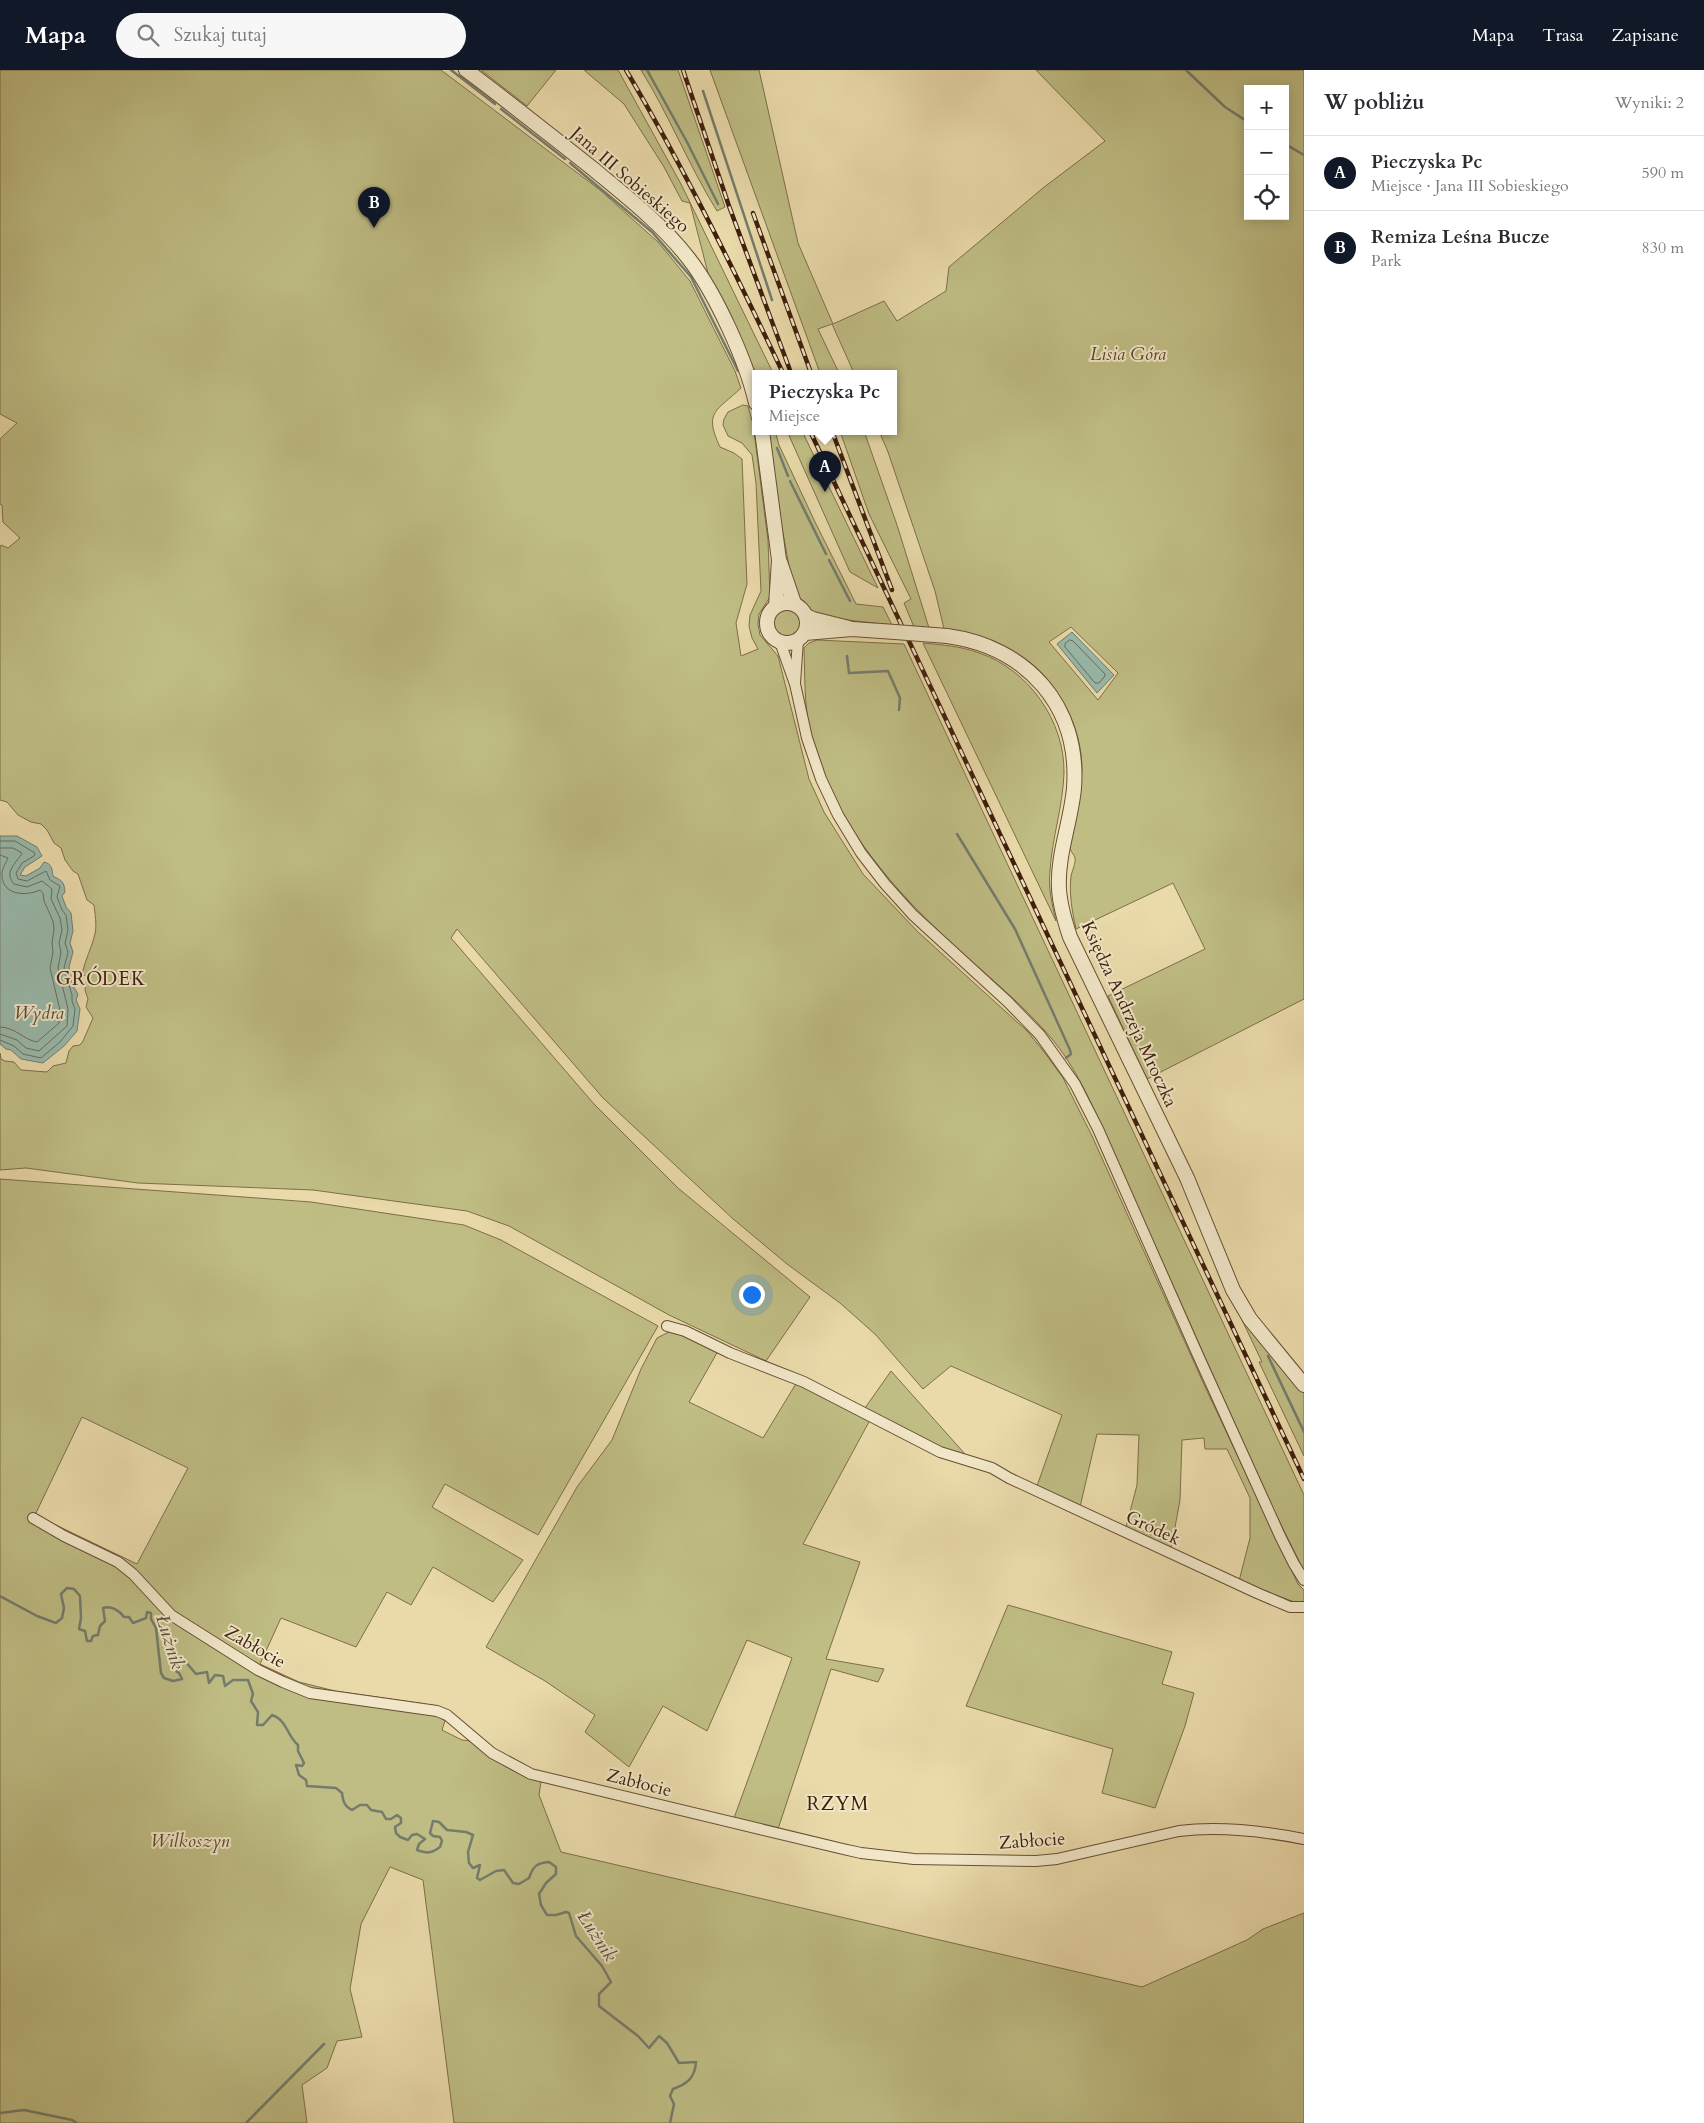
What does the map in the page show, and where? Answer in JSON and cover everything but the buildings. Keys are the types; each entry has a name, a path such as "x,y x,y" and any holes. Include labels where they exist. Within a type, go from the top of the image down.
{"street":[{"name":"Jana III Sobieskiego","path":"466,70 604,178 679,246 706,284 742,361 752,391"},
{"path":"763,435 779,560 776,606"},
{"path":"779,560 794,603"},
{"path":"780,642 792,642 801,636 807,627 806,616 799,606 794,603 781,603 776,606 770,611 767,625 769,632 780,642 795,684 807,738 821,779 838,815 861,853 885,884 913,915 1040,1034 1075,1084 1098,1129 1284,1543 1304,1580"},
{"name":"Księdza Andrzeja Mroczka","path":"806,616 852,629"},
{"name":"Księdza Andrzeja Mroczka","path":"801,636 852,629 963,638 992,647 1025,667 1049,692 1065,722 1073,755 1074,781 1059,888 1062,912 1070,937 1186,1178 1233,1290 1250,1319 1304,1385"},
{"path":"795,684 801,636"},
{"name":"Gródek","path":"667,1326 685,1331 730,1353 804,1382 940,1452 992,1468 1018,1482 1256,1593 1290,1607 1304,1607"},
{"name":"Zabłocie","path":"34,1518 64,1536 118,1562 133,1574 171,1615 258,1670 310,1693 437,1711 447,1715 492,1753 531,1774 861,1853 914,1859 1057,1860 1198,1829 1254,1830 1304,1839"}],"green space":[{"path":"0,70 441,70 600,190 658,242 690,281 735,371 741,388 719,407 713,419 713,426 720,447 742,459 747,584 736,623 741,656 758,649 752,638 749,626 750,615 761,591 756,483 752,455 742,443 728,436 723,425 728,412 743,405 748,406 752,420 752,435 754,435 768,540 770,597 759,614 760,635 778,656 809,779 824,812 863,874 918,932 1027,1031 1063,1078 1092,1136 1207,1391 1298,1584 1304,1590 1304,1602 1297,1603 1239,1581 1250,1538 1250,1498 1227,1449 1205,1449 1204,1438 1182,1440 1180,1500 1171,1549 1126,1527 1137,1485 1139,1435 1097,1434 1080,1507 1037,1486 1062,1415 951,1366 923,1389 876,1335 840,1303 787,1264 732,1218 603,1098 457,929 451,938 594,1104 678,1188 810,1297 766,1361 669,1315 509,1226 467,1211 313,1190 138,1183 26,1168 0,1170 0,1053 1,1059 14,1062 21,1070 47,1072 53,1066 66,1063 69,1051 73,1046 80,1045 83,1041 93,1018 86,1007 88,999 85,990 87,977 82,974 94,939 96,920 94,905 87,900 78,874 73,871 65,860 61,848 54,843 47,830 41,824 31,822 18,815 7,802 0,800 0,547 1,545 8,548 20,538 3,522 2,505 0,504 0,439 17,423 0,414"},
{"path":"481,70 556,70 527,106"},
{"path":"584,70 618,70 681,184 772,370 755,370 709,277 690,203 682,201 664,167 624,104"},
{"path":"641,70 678,70 725,207 717,211"},
{"name":"Lisia Góra","path":"710,70 759,70 798,243 833,324 884,301 897,321 946,291 949,267 1043,188 1105,141 1036,70 1304,70 1304,999 1147,1079 1108,996 1205,949 1173,883 1076,929 1070,889 1075,860 1070,845 1081,783 1082,761 1080,745 1070,714 1056,690 1044,675 1016,652 982,638 944,629 935,591 881,435 897,435 897,370 853,370 832,324 818,329 838,370 819,370","holes":["1071,627 1118,673 1098,700 1049,642"]},
{"path":"769,435 776,435 815,522 856,604 883,607 892,625 814,615 794,593 778,506"},
{"path":"789,435 804,435 878,588 850,572"},
{"path":"841,435 865,435 897,525 929,628 914,627 904,603 911,599 869,514"},
{"path":"787,609 797,613 801,623 797,633 787,637 777,633 773,623 777,613"},
{"path":"817,640 904,644 1304,1495 1304,1571 1271,1505 1101,1124 1073,1069 1060,1049 1040,1025 945,937 901,893 862,844 845,817 819,761 808,721 804,648 809,643"},
{"path":"923,643 965,649 997,661 1013,671 1028,684 1050,716 1063,754 1064,773 1050,877 1051,896 1056,921"},
{"name":"Wilkoszyn","path":"0,1179 311,1202 464,1225 501,1240 658,1326 538,1535 445,1484 432,1507 523,1560 493,1602 433,1567 411,1605 387,1592 356,1647 281,1618 260,1664 299,1682 335,1691 425,1704 423,1712 436,1715 445,1721 442,1730 462,1740 472,1741 494,1758 541,1782 539,1795 561,1852 1142,1987 1247,1940 1263,1929 1304,1913 1304,2123 454,2123 423,1880 390,1867 361,1924 350,1989 362,2037 337,2041 327,2068 302,2085 307,2123 0,2123","holes":["82,1417 188,1468 137,1564 35,1515"]},
{"path":"1242,1320 1304,1392 1304,1456 1259,1362 1262,1362"},
{"path":"673,1330 718,1351 689,1402 763,1438 797,1382 870,1420 803,1544 860,1562 826,1659 884,1669 878,1682 831,1669 778,1829 734,1818 792,1658 747,1640 707,1731 663,1706 629,1767 585,1732 595,1715 545,1681 486,1647 577,1487 612,1440 641,1369 657,1338"},
{"path":"891,1371 965,1454 950,1452 865,1408"},
{"path":"1008,1605 1172,1652 1162,1684 1194,1693 1185,1726 1155,1808 1102,1793 1113,1749 966,1706"}],"water":[{"path":"1072,632 1114,675 1097,693 1057,644"},
{"name":"Wydra","path":"0,836 17,836 37,847 42,856 25,867 20,875 26,876 40,868 44,862 49,864 53,876 63,883 65,892 62,896 66,907 71,913 73,931 70,943 73,952 69,967 73,986 78,994 76,1000 80,1009 77,1031 64,1046 43,1063 21,1059 11,1050 6,1049 0,1044"}],"waterway":[{"path":"451,70 495,104"},
{"path":"647,70 687,142 718,204"},
{"path":"1186,70 1225,107 1244,119"},
{"path":"703,91 772,300"},
{"path":"501,109 565,159"},
{"path":"1289,146 1304,155"},
{"path":"570,163 652,232 691,277 738,371"},
{"path":"777,448 788,476"},
{"path":"790,481 826,554"},
{"path":"829,560 850,601"},
{"path":"847,656 849,673 888,671 900,698 899,710"},
{"path":"957,834 1015,929 1070,1050 1071,1054 1066,1058"},
{"path":"1268,1356 1304,1432"},
{"name":"Łużnik","path":"0,1596 37,1616 56,1623 62,1618 64,1608 61,1594 67,1588 74,1589 80,1596 81,1618 79,1629 85,1631 87,1641 91,1641 93,1636 98,1635 100,1626 105,1621 103,1608 115,1609 124,1617 129,1617 133,1623 146,1618 147,1612 151,1613 151,1619 156,1628 161,1673 164,1678 173,1681 182,1679 179,1673 174,1670 173,1665 177,1660 184,1660 196,1674 207,1672 209,1683 215,1675 223,1676 225,1686 233,1680 248,1680 253,1694 251,1701 258,1712 257,1725 263,1725 272,1715 284,1724 298,1745 298,1751 304,1763 302,1766 296,1765 299,1775 306,1780 307,1786 336,1788 342,1793 343,1801 352,1810 360,1805 367,1805 371,1810 382,1812 386,1819 391,1819 397,1815 401,1818 401,1823 395,1827 396,1833 400,1837 408,1840 412,1835 417,1834 425,1839 419,1844 417,1850 429,1852 440,1847 442,1841 440,1837 433,1836 430,1833 433,1821 439,1822 447,1830 466,1832 473,1835 468,1852 469,1863 473,1868 480,1865 477,1878 480,1880 496,1871 504,1870 513,1883 519,1884 529,1878 538,1864 549,1862 556,1867 556,1874 546,1883 539,1894 541,1905 547,1915 569,1913 576,1936 602,1966 611,1982 599,1994 599,2006 638,2036 649,2048 659,2036 667,2043 679,2063 696,2062 694,2072 689,2080 673,2089 670,2096 674,2104 670,2123"},
{"path":"246,2123 324,2044"},
{"path":"0,2113 24,2110 72,2120 77,2123"}],"railway":[{"path":"626,70 708,220 782,370"},
{"path":"683,70 729,206 790,370"},
{"path":"753,213 810,370"},
{"path":"812,435 1304,1479"},
{"path":"834,435 892,590"}],"place":[{"name":"Remiza Leśna Bucze","path":"374,228"},
{"name":"Pieczyska Pc","path":"825,492"}],"district":[{"name":"GRÓDEK","path":"101,979"},
{"name":"RZYM","path":"838,1804"}]}
